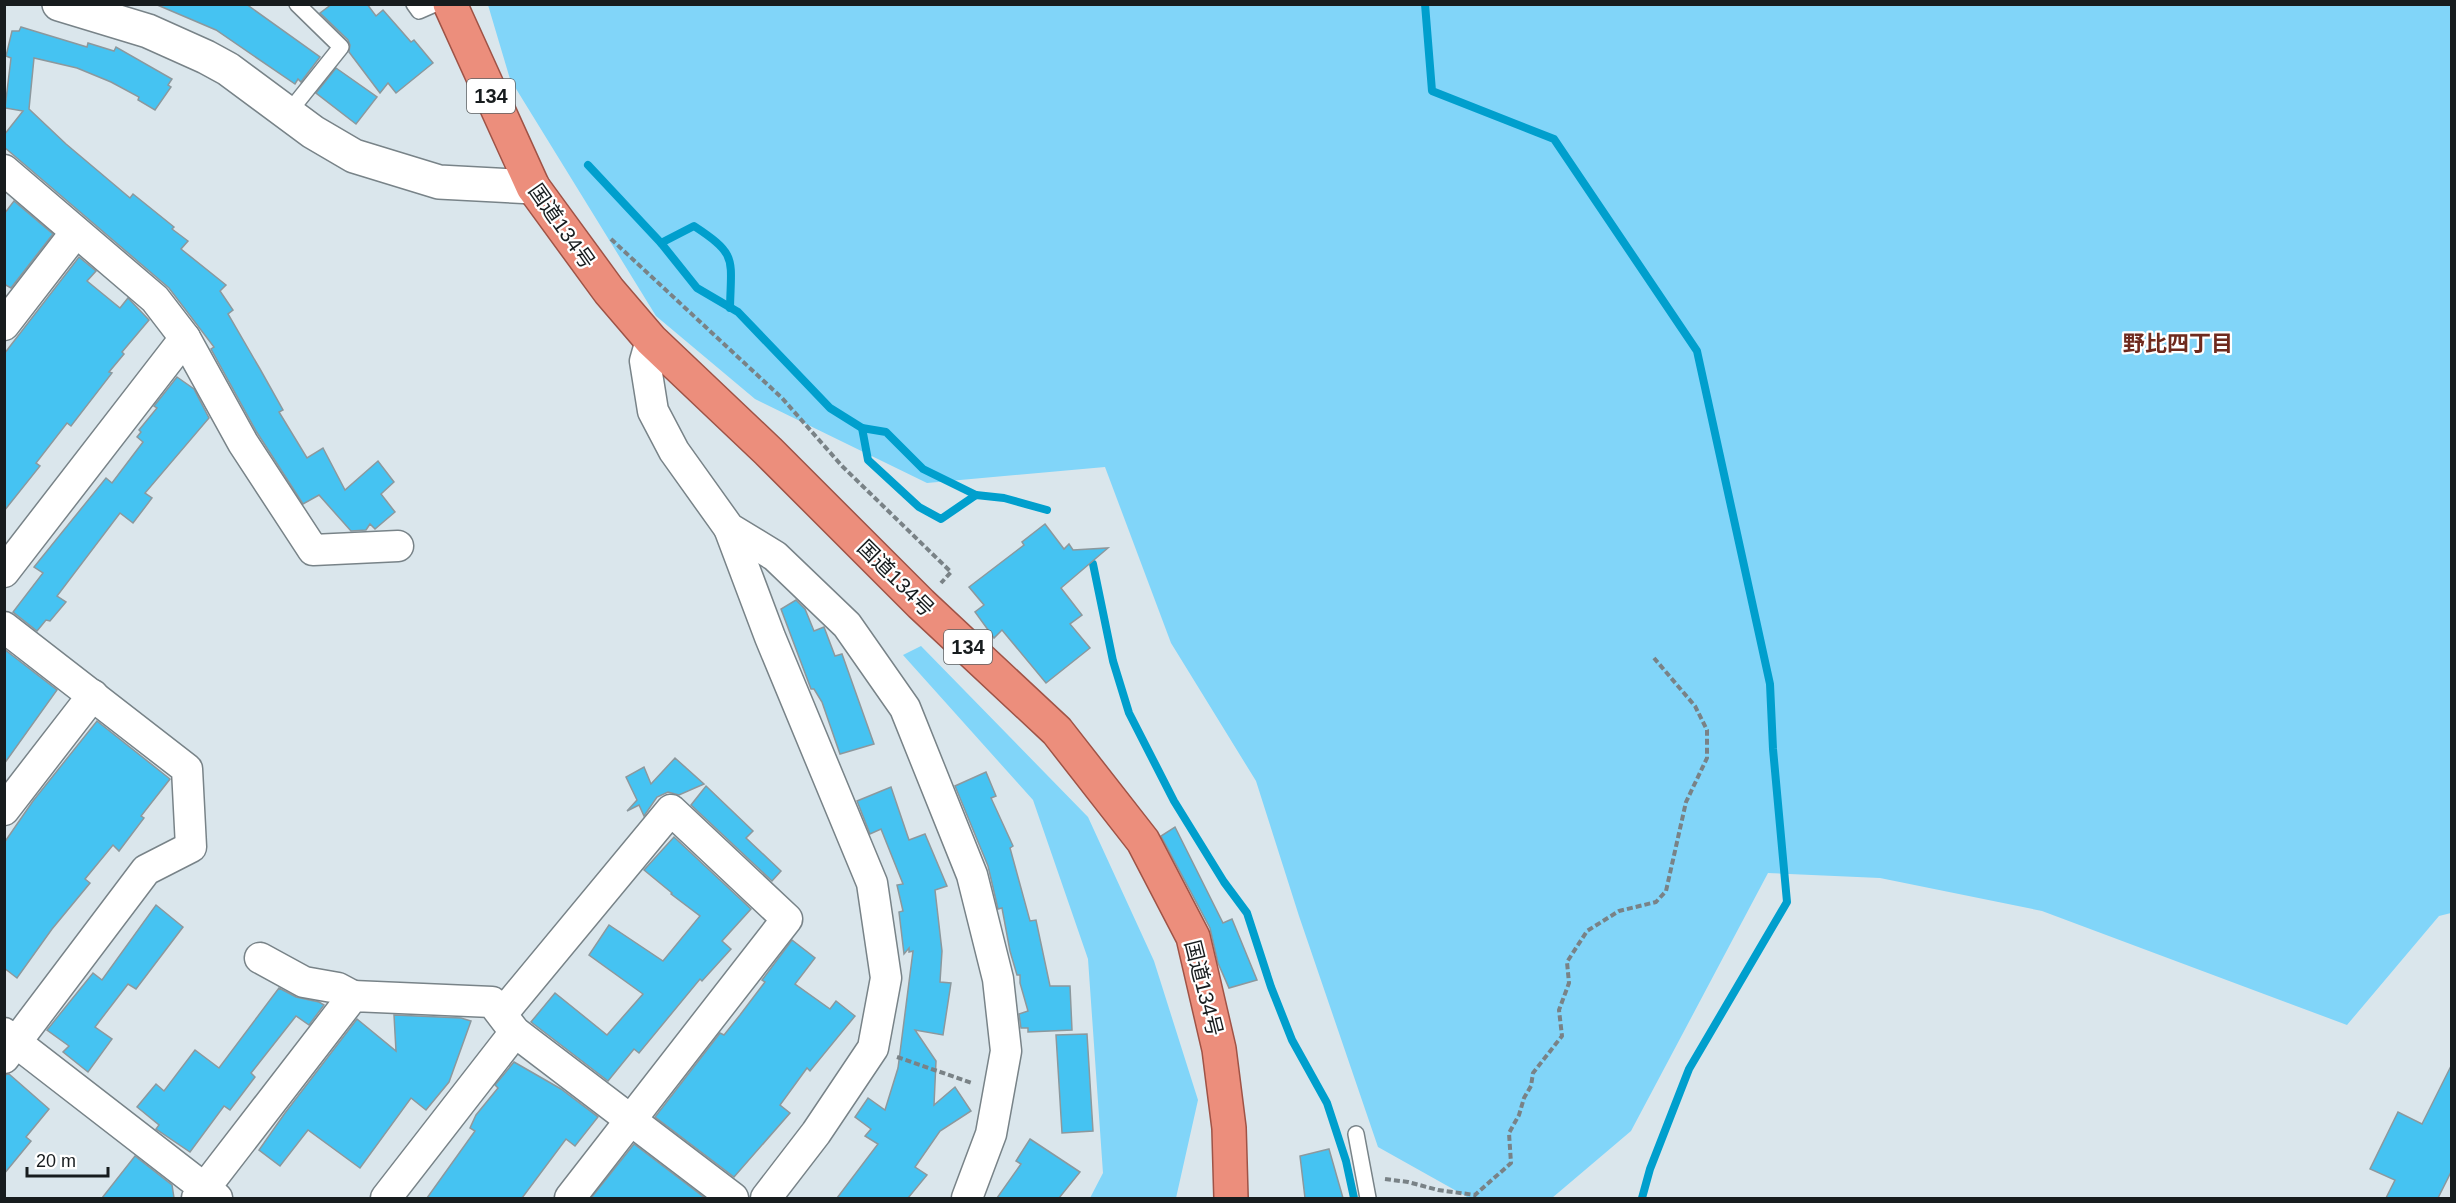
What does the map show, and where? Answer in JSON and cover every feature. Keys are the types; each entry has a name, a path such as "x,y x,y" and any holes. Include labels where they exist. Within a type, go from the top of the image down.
{"highway":[{"name":"国道134号","path":"450,4 533,187 609,291 651,339 768,451 921,604 1057,731 1143,841 1193,938 1219,1049 1229,1128 1231,1198"}],"street":[{"path":"59,4 178,43 228,69 313,132 354,156 439,182 533,187"},
{"path":"4,170 155,299 185,338 243,443 313,550 398,546"},
{"path":"4,325 76,232"},
{"path":"4,572 185,338"},
{"path":"651,339 645,361 652,411 674,452 729,528 770,637 872,883 886,978 873,1048 816,1132 766,1198"},
{"path":"729,528 775,556 847,625 905,708 972,875 998,979 1006,1051 991,1134 967,1198"},
{"path":"4,627 187,769 191,847 146,870 9,1044 206,1195 353,996"},
{"path":"4,810 93,694"},
{"path":"386,1198 509,1023 671,810 787,919 570,1198"},
{"path":"260,958 304,982 338,988 353,996 492,1002 509,1023 733,1198"}],"lane":[{"path":"289,112 341,47 297,4"},
{"path":"414,4 419,11 435,4"},
{"path":"1356,1134 1368,1198"}],"path":[{"path":"606,234 782,398 842,466 951,572 921,604"},
{"path":"1364,1176 1475,1195 1511,1163 1509,1133 1531,1086 1533,1072 1562,1036 1559,1010 1569,983 1567,962 1587,931 1619,911 1656,902 1666,891 1686,802 1707,758 1707,730 1695,706 1654,658"},
{"path":"873,1048 998,1093"}],"shaded area":[{"path":"488,5 2451,5 2451,913 2439,916 2347,1025 2042,911 1880,878 1768,873 1631,1131 1552,1198 1469,1198 1378,1147 1299,916 1256,781 1171,643 1105,467 927,483 755,399 656,316 510,79"},
{"path":"921,646 1088,817 1154,961 1198,1100 1176,1198 1090,1198 1103,1173 1088,959 1033,800 903,655"}],"building":[{"path":"155,4 246,4 320,57 301,82 298,79 295,84 216,30"},
{"path":"332,4 367,4 376,16 383,10 411,42 414,40 433,63 396,93 388,83 380,93 349,52 348,40 320,13"},
{"path":"21,27 87,47 88,43 114,51 116,47 172,79 168,85 171,87 155,110 138,100 139,97 111,82 77,68 34,58 29,109 130,198 133,194 174,227 172,229 188,241 181,249 226,285 220,291 233,310 228,314 283,410 279,412 307,458 323,448 345,490 378,461 394,482 381,494 395,512 375,529 370,524 366,530 351,531 319,495 303,504 256,431 211,349 214,347 169,288 4,147 4,135 23,111 5,108 11,58 6,56 12,31 19,31"},
{"path":"336,68 377,97 356,124 316,93"},
{"path":"14,201 53,234 11,288 4,284 4,214"},
{"path":"79,257 96,271 87,281 120,308 128,298 149,320 122,352 124,354 109,372 112,373 71,426 67,423 36,463 40,466 4,511 4,354"},
{"path":"177,377 194,389 209,418 145,493 152,498 133,523 120,513 57,596 66,602 50,621 46,620 37,631 13,612 43,573 34,567 106,478 112,483 143,442 137,437 141,432 139,430 157,408 154,406"},
{"path":"1045,524 1064,549 1069,544 1073,550 1108,548 1061,588 1082,615 1070,624 1090,648 1046,683 1002,630 994,638 975,612 984,605 969,587 1024,545 1022,542"},
{"path":"796,600 805,609 814,631 824,627 835,656 842,654 874,744 840,754 822,702 814,689 811,689 781,609"},
{"path":"4,649 57,690 4,764"},
{"path":"97,721 170,779 141,816 144,818 119,851 113,845 85,879 90,883 52,929 17,978 4,968 4,843 33,801"},
{"path":"675,758 704,784 679,795 668,792 657,797 644,816 639,805 627,811 637,800 626,777 644,767 651,784"},
{"path":"986,772 996,796 991,798 1013,846 1010,848 1030,921 1036,920 1050,986 1070,986 1072,1030 1028,1032 1028,1028 1021,1028 1019,1014 1028,1011 1020,975 1017,975 1010,951 1002,908 998,909 988,866 955,786"},
{"path":"706,786 753,831 746,838 781,871 772,881 691,805"},
{"path":"891,787 909,840 925,834 947,886 935,890 942,951 940,982 951,983 943,1035 915,1030 936,1061 934,1105 955,1087 971,1111 940,1131 915,1167 927,1175 908,1198 837,1198 878,1144 865,1136 871,1129 855,1117 868,1098 885,1110 898,1068 913,951 909,952 909,948 904,954 899,912 903,911 897,885 903,884 881,829 870,834 857,801"},
{"path":"1175,827 1223,923 1232,919 1257,980 1229,988 1218,963 1210,928 1161,836"},
{"path":"674,837 751,909 722,941 731,949 702,981 700,979 639,1053 634,1049 608,1081 531,1022 555,993 607,1035 643,994 589,955 609,925 663,961 700,916 644,870"},
{"path":"156,905 183,927 136,989 128,984 95,1027 112,1039 88,1072 63,1052 69,1046 47,1030 93,973 102,980"},
{"path":"792,940 815,958 795,984 830,1009 836,1001 855,1016 810,1071 807,1068 780,1105 790,1113 734,1177 655,1117 720,1033 724,1035 740,1015 765,982 762,980"},
{"path":"279,988 296,997 324,1005 309,1025 296,1016 251,1073 255,1077 230,1110 224,1106 190,1152 156,1129 159,1125 137,1107 156,1084 164,1091 195,1050 219,1068"},
{"path":"394,1015 461,1018 471,1021 449,1082 426,1110 411,1098 360,1168 308,1130 280,1166 259,1150 357,1019 396,1051"},
{"path":"1087,1034 1093,1131 1062,1133 1056,1035"},
{"path":"514,1062 561,1089 598,1117 575,1146 566,1139 522,1198 427,1198 475,1131 470,1128 476,1115 498,1088 495,1085"},
{"path":"2451,1066 2451,1172 2438,1198 2386,1198 2395,1180 2370,1169 2398,1112 2422,1124"},
{"path":"9,1074 49,1109 26,1137 31,1141 4,1174 4,1075"},
{"path":"1030,1139 1080,1172 1059,1198 997,1198 1021,1164 1016,1161"},
{"path":"634,1144 705,1198 591,1198"},
{"path":"1329,1149 1343,1198 1305,1198 1300,1156"},
{"path":"135,1156 172,1185 174,1198 102,1198"}],"waterway":[{"path":"1425,4 1432,91 1554,139 1697,351 1770,684 1773,749 1787,902 1689,1069 1650,1169 1642,1198"},
{"path":"588,165 661,243 697,288 738,312 830,408 862,428 868,460 919,507 941,519 976,495 1004,498 1047,510"},
{"path":"661,243 694,226 718,244 729,259 731,268 730,308"},
{"path":"862,428 886,432 923,469 976,495"},
{"path":"1093,564 1113,661 1129,713 1174,801 1224,882 1247,913 1271,987 1292,1040 1327,1103 1346,1161 1354,1198"}],"district":[{"name":"野比四丁目","path":"2178,343"}]}
